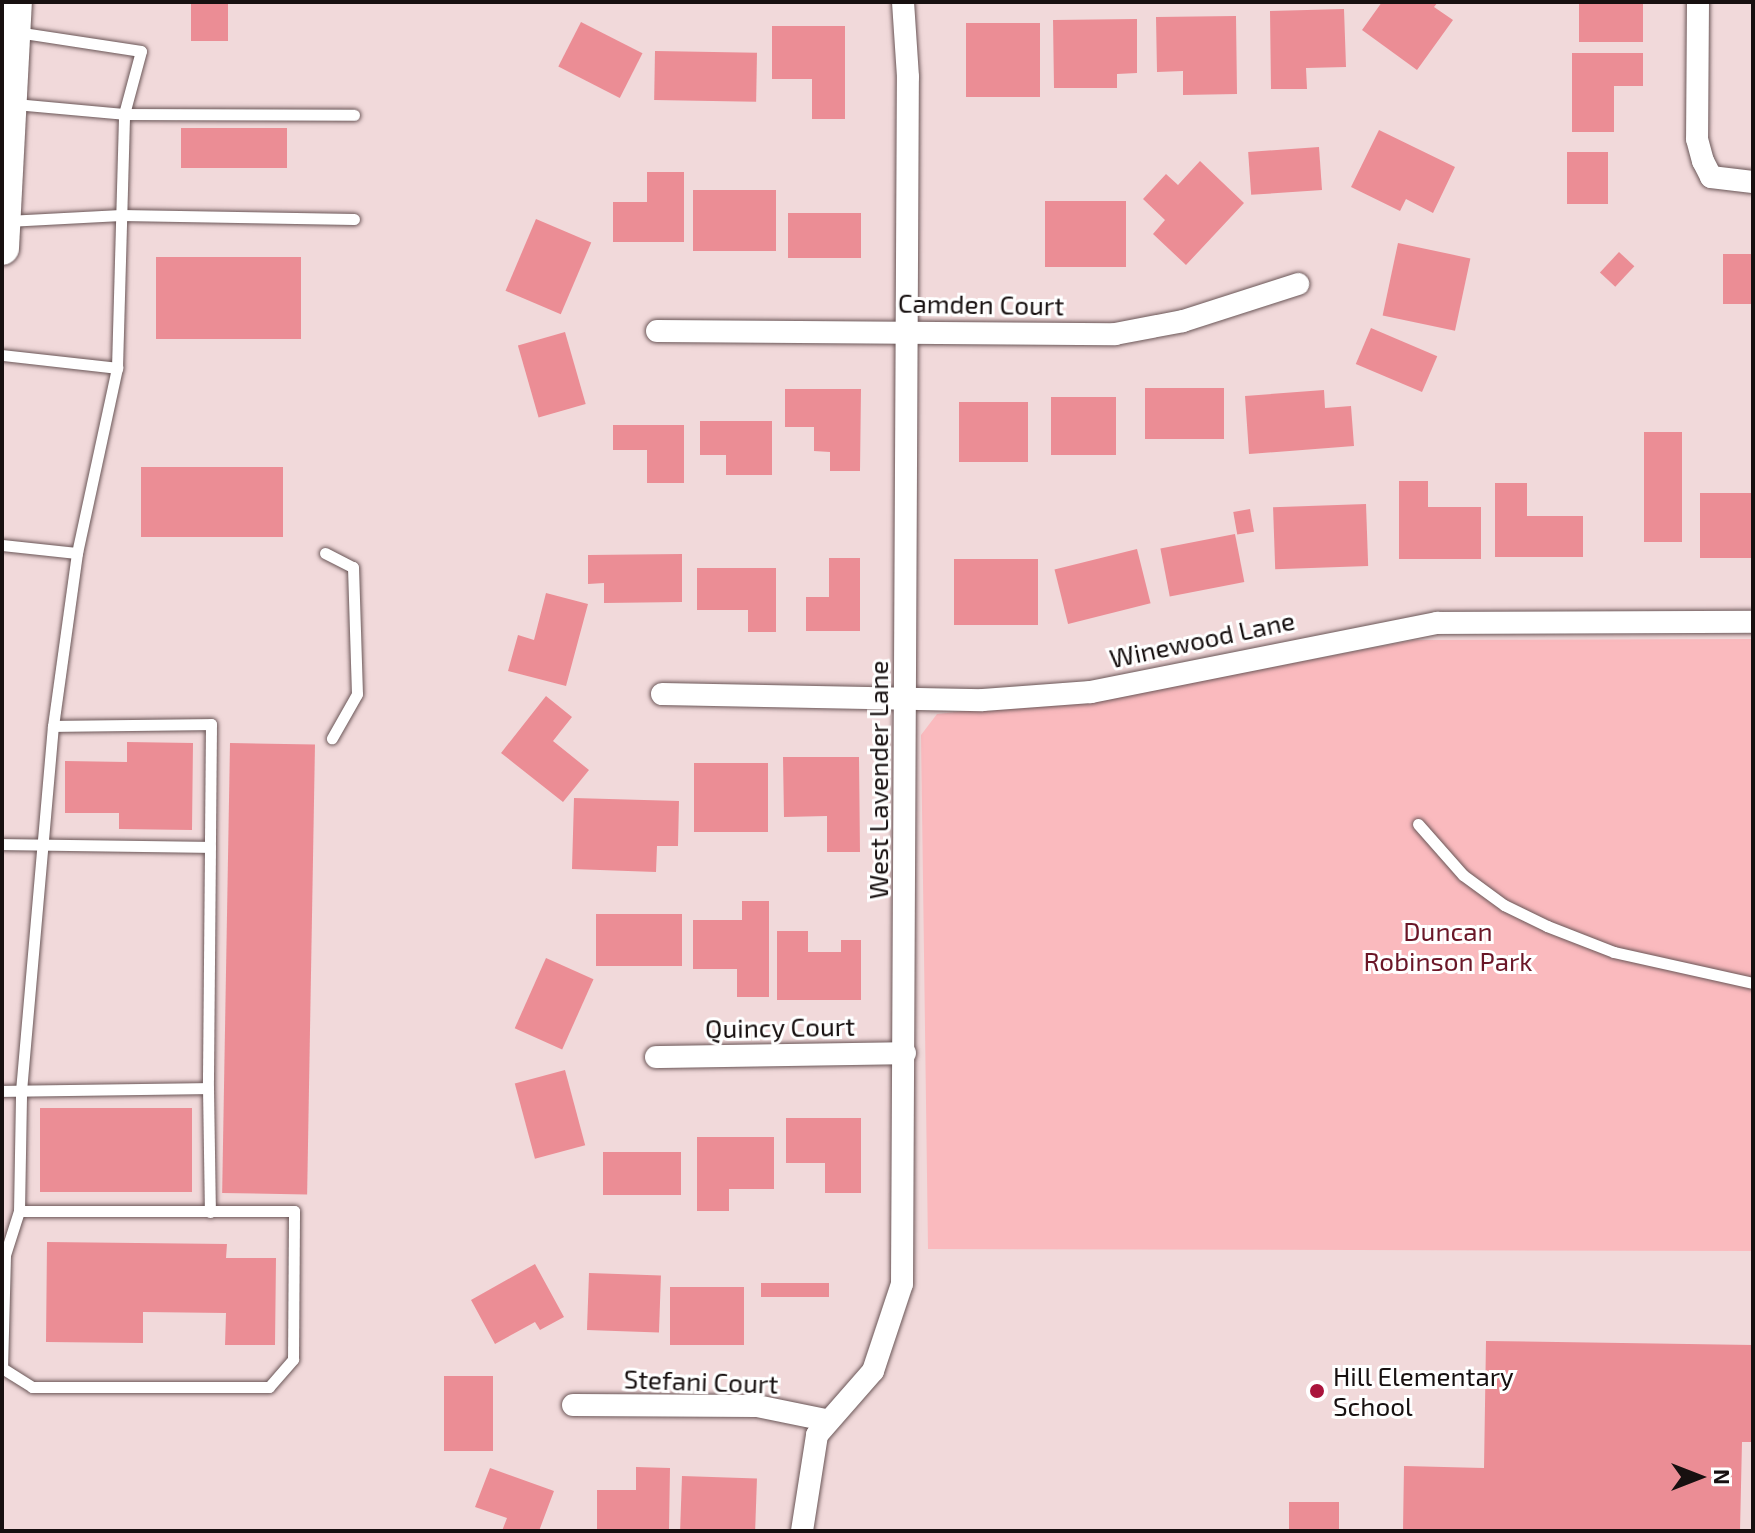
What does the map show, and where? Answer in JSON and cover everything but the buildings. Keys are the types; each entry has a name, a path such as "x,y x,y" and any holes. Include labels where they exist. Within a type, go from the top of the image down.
{"main road":[{"path":"3,230 15,17"}],"street":[{"name":"West Lavender Lane","path":"802,1531 817,1435 826,1420 873,1371 902,1284 908,77 903,2"},
{"path":"1698,2 1697,139 1703,161 1711,177 1753,182"},
{"name":"Camden Court","path":"657,331 1115,334 1183,321 1298,284"},
{"name":"Winewood Lane","path":"662,694 907,698 1091,692 1437,623 1753,622"},
{"name":"Quincy Court","path":"656,1057 905,1053"},
{"name":"Stefani Court","path":"573,1405 757,1406 826,1420"}],"lane":[{"path":"15,17 141,51 124,114 117,368 77,553 53,726 21,1091 19,1211 5,1255 2,1368 32,1387 269,1387 293,1359 294,1211 19,1211"},
{"path":"10,103 124,114 354,115"},
{"path":"3,230 121,215 354,219"},
{"path":"2,355 117,368"},
{"path":"2,545 77,553"},
{"path":"325,553 353,567 354,583 357,694 332,738"},
{"path":"53,726 211,724 210,1212"},
{"path":"1418,824 1463,875 1525,916 1614,952 1753,983"},
{"path":"2,844 210,847"},
{"path":"2,1091 208,1088"}],"green space":[{"name":"Duncan Robinson Park","path":"1753,639 1753,1251 928,1249 921,735 937,714 1141,692 1414,640"}],"place":[{"name":"Hill Elementary School","path":"1317,1391"}]}
